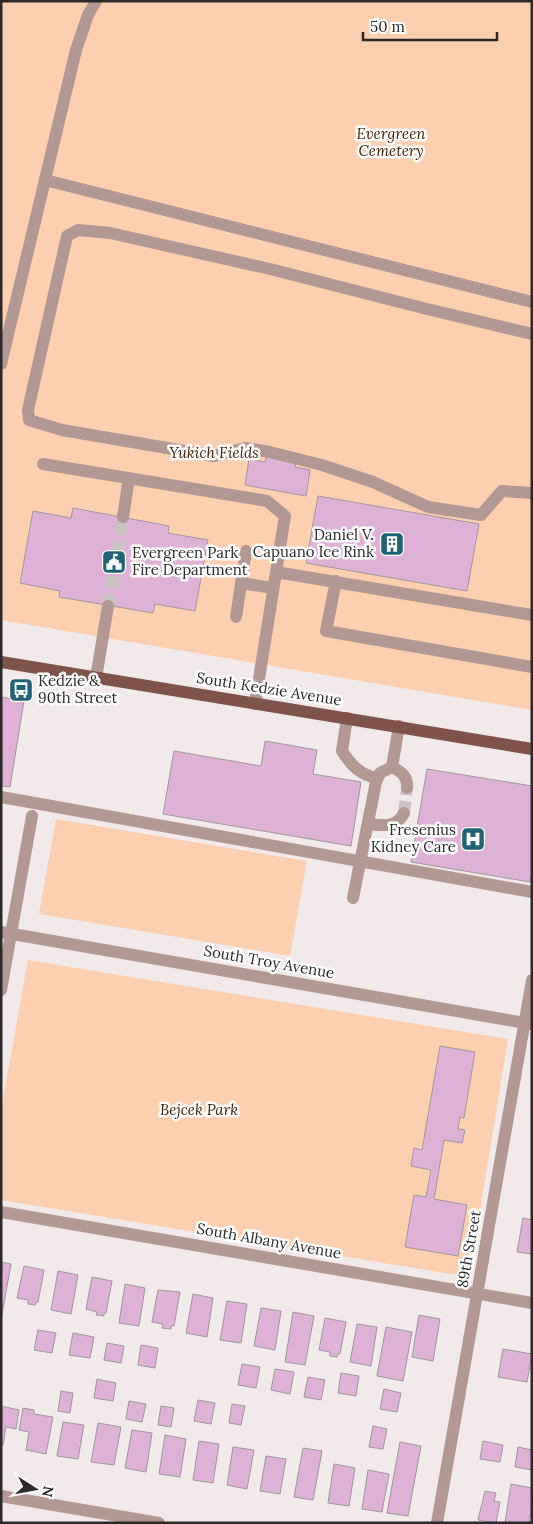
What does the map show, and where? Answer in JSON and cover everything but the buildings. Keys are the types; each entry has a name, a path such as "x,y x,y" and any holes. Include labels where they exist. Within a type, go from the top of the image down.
{"main road":[{"name":"South Kedzie Avenue","path":"1,662 532,749"}],"street":[{"path":"1,364 76,50 88,15 96,1"},
{"path":"45,180 532,302"},
{"path":"532,334 270,269 110,233 78,230 67,236 28,410 29,420 62,430 214,456 245,448 279,454 322,465 373,482 428,507 481,515 502,491 532,493"},
{"path":"43,464 268,501 285,516 255,704"},
{"path":"122,517 129,478"},
{"path":"236,617 246,550"},
{"path":"276,572 532,615"},
{"path":"336,582 326,631 532,667"},
{"path":"241,583 273,588"},
{"path":"96,678 108,606"},
{"path":"347,718 342,751 350,764 368,776 377,778"},
{"path":"392,767 399,726"},
{"path":"353,898 377,778 380,773 392,767"},
{"path":"392,767 405,776 408,781 407,788"},
{"path":"1,798 532,892"},
{"path":"368,824 392,825 398,822 404,813"},
{"path":"1,990 6,933 32,816"},
{"name":"South Troy Avenue","path":"6,933 528,1023"},
{"name":"89th Street","path":"437,1523 477,1294 528,1023 532,980"},
{"name":"South Albany Avenue","path":"1,1212 532,1303"},
{"path":"1,1496 159,1523"}],"green space":[{"path":"1,1 532,1 532,710 1,620"},
{"path":"56,819 307,861 290,956 39,914"},
{"name":"Bejcek Park","path":"28,960 508,1039 469,1277 1,1200 1,1110"}],"tunnel":[{"path":"108,606 123,517"},
{"path":"404,813 407,788"}],"place":[{"name":"Daniel V. Capuano Ice Rink","path":"392,544"},
{"name":"Evergreen Park Fire Department","path":"114,562"},
{"name":"Kedzie & 90th Street","path":"21,690"},
{"name":"Fresenius Kidney Care","path":"473,839"}],"park label":[{"name":"Evergreen Cemetery","path":"391,142"},
{"name":"Yukich Fields","path":"214,453"}]}
